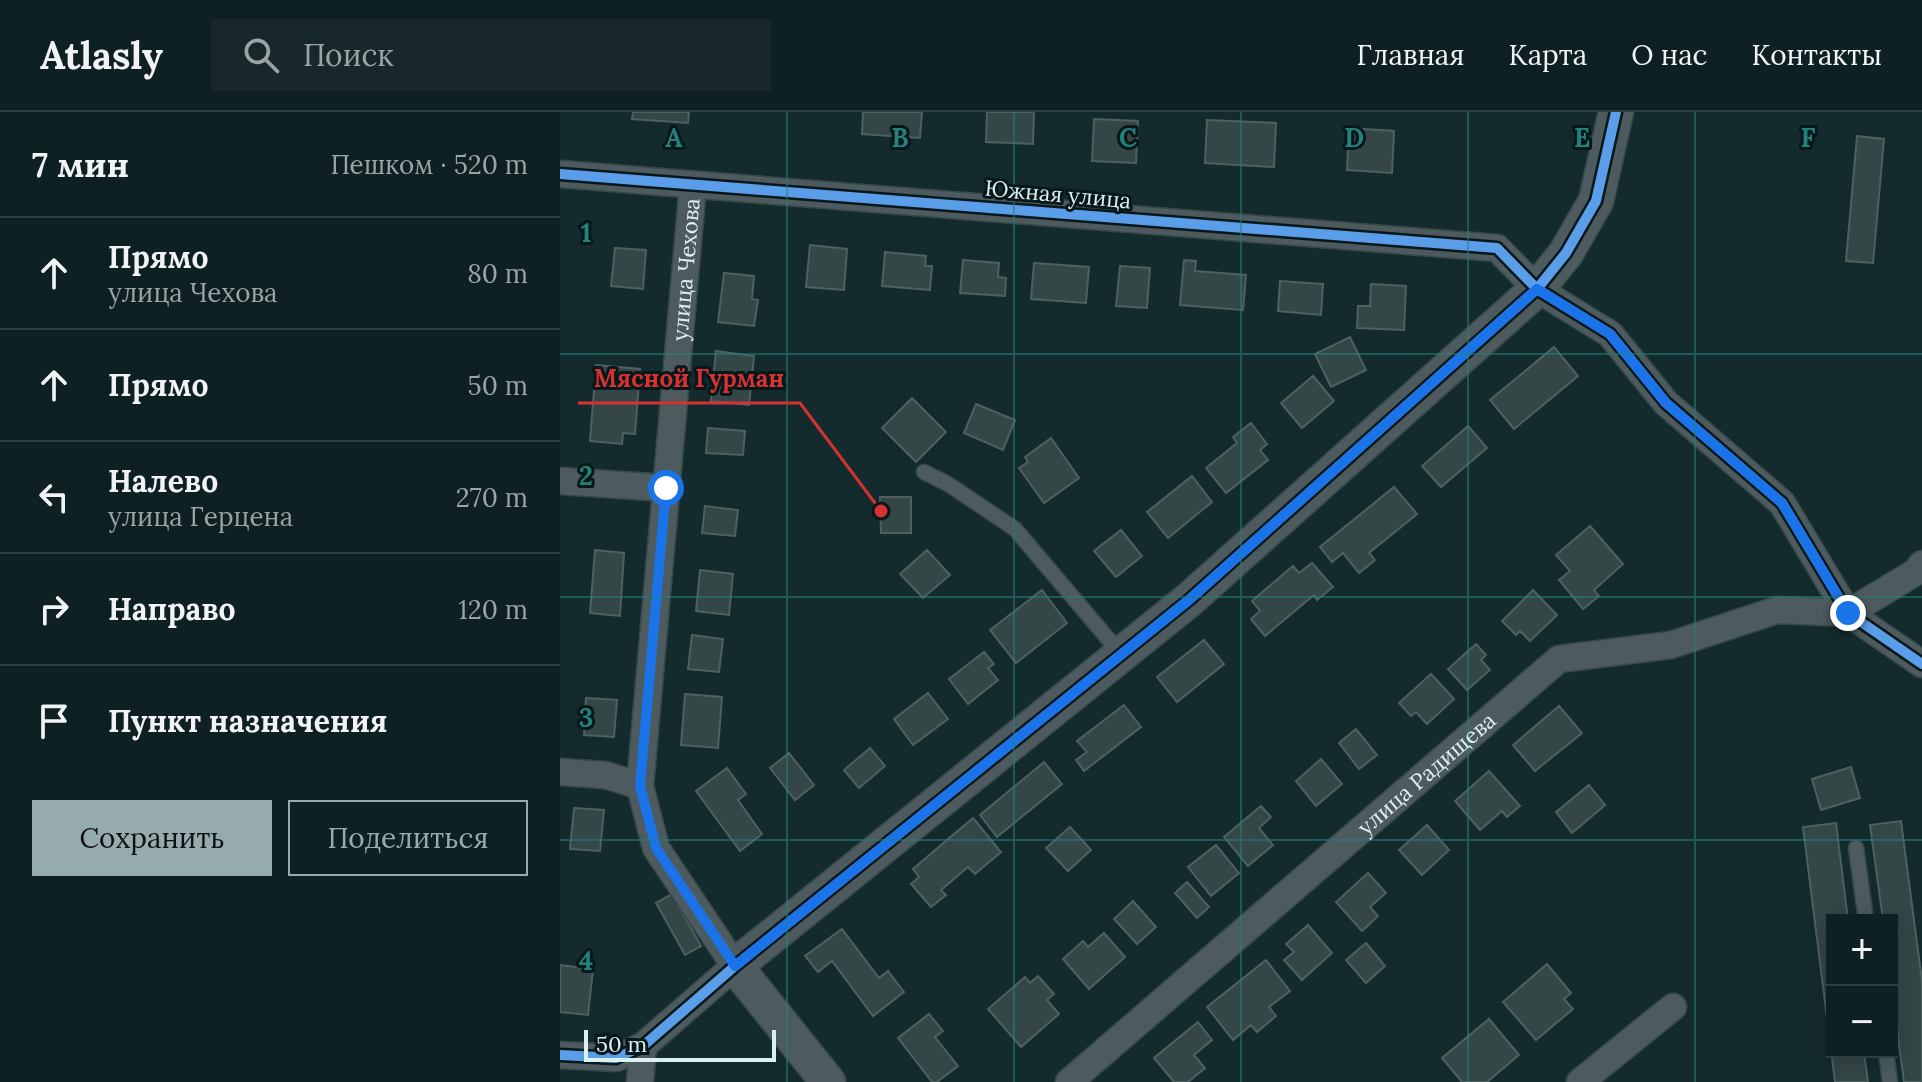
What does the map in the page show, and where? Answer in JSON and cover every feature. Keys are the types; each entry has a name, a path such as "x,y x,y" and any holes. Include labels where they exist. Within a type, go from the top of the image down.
{"street":[{"path":"560,1055 616,1058 643,1046 735,966 1190,599 1537,289 1566,253 1596,201 1616,112"},
{"name":"Южная улица","path":"560,174 1497,248 1537,289 1610,334 1666,403 1782,503 1848,613"},
{"name":"улица Чехова","path":"693,185 640,786 656,848 735,966"},
{"path":"560,481 666,488"},
{"path":"1922,564 1916,572 1848,613 1922,664"},
{"name":"улица Радищева","path":"1069,1082 1559,659 1671,645 1777,610 1848,613"},
{"path":"560,772 605,775 640,786"},
{"path":"735,966 828,1082"},
{"path":"1580,1082 1673,1007"},
{"path":"640,1082 643,1046"}],"lane":[{"path":"924,472 948,484 1015,529 1121,654"},
{"path":"1856,848 1865,914"},
{"path":"1887,1058 1890,1082"}],"building":[{"path":"633,112 689,112 688,123 632,119"},
{"path":"863,112 922,112 920,138 862,134"},
{"path":"987,112 1034,112 1033,144 986,142"},
{"path":"1094,119 1138,121 1136,163 1092,161"},
{"path":"1207,120 1276,123 1274,167 1205,163"},
{"path":"1349,128 1394,131 1392,173 1347,170"},
{"path":"1857,136 1884,139 1873,263 1846,261"},
{"path":"810,245 847,249 844,290 806,287"},
{"path":"615,248 646,250 643,289 611,286"},
{"path":"885,252 926,256 925,266 932,266 930,290 882,286"},
{"path":"963,260 999,263 998,277 1006,278 1005,296 960,293"},
{"path":"1184,260 1196,261 1195,271 1246,275 1243,310 1180,305"},
{"path":"1034,263 1089,267 1086,303 1031,299"},
{"path":"1120,266 1150,268 1147,308 1116,306"},
{"path":"724,273 754,276 752,299 758,300 754,326 718,322"},
{"path":"1280,281 1323,284 1321,315 1278,311"},
{"path":"1371,284 1406,286 1404,330 1357,328 1358,306 1370,306"},
{"path":"1350,337 1366,370 1331,387 1315,354"},
{"path":"1554,347 1578,376 1514,429 1490,400"},
{"path":"716,351 754,356 749,405 711,401"},
{"path":"596,365 640,369 635,434 623,433 622,444 590,441"},
{"path":"1313,376 1334,401 1302,428 1281,403"},
{"path":"912,398 946,432 916,462 882,428"},
{"path":"976,404 1015,420 1003,450 964,433"},
{"path":"1251,423 1267,444 1260,450 1268,460 1226,493 1206,468 1237,443 1233,437"},
{"path":"1468,426 1487,448 1441,487 1422,466"},
{"path":"708,428 745,431 743,455 706,453"},
{"path":"1051,438 1079,478 1044,503 1019,468 1028,462 1025,457"},
{"path":"1192,476 1212,502 1168,538 1147,512"},
{"path":"1394,487 1417,514 1369,553 1375,560 1359,573 1343,553 1332,562 1320,547"},
{"path":"880,497 911,497 911,533 881,533"},
{"path":"705,506 738,510 735,536 702,533"},
{"path":"1590,526 1623,564 1594,590 1599,596 1583,609 1559,580 1570,571 1556,555"},
{"path":"1121,530 1142,556 1116,577 1094,551"},
{"path":"595,550 624,553 620,616 590,613"},
{"path":"927,550 950,575 923,598 900,574"},
{"path":"1312,563 1333,587 1317,600 1314,595 1265,636 1251,619 1260,611 1252,601 1293,566 1299,573"},
{"path":"700,570 733,574 729,615 696,611"},
{"path":"1042,590 1067,623 1016,663 990,630"},
{"path":"1533,590 1557,615 1530,641 1520,631 1516,635 1502,621"},
{"path":"692,635 723,639 719,672 688,669"},
{"path":"1204,640 1224,664 1177,702 1157,677"},
{"path":"1476,644 1486,655 1481,660 1490,670 1467,690 1448,669"},
{"path":"984,652 994,664 988,668 998,680 968,704 949,679"},
{"path":"1431,674 1454,699 1427,724 1416,712 1411,716 1399,703"},
{"path":"928,693 948,719 913,745 894,719"},
{"path":"685,694 722,697 718,748 681,745"},
{"path":"586,698 617,700 614,737 584,735"},
{"path":"1124,705 1141,727 1084,771 1076,760 1087,752 1077,741"},
{"path":"1559,706 1582,733 1535,771 1513,745"},
{"path":"1356,729 1377,755 1359,769 1339,743"},
{"path":"870,748 885,766 859,788 844,770"},
{"path":"789,753 814,785 795,800 770,768"},
{"path":"1321,759 1342,784 1316,806 1296,781"},
{"path":"1044,762 1062,784 997,837 980,815"},
{"path":"1851,767 1860,798 1821,810 1812,779"},
{"path":"727,768 746,794 738,800 762,834 740,851 696,791"},
{"path":"1489,771 1520,806 1507,817 1502,811 1480,830 1455,801"},
{"path":"1589,785 1605,805 1572,833 1556,812"},
{"path":"1261,806 1271,817 1259,828 1273,845 1248,866 1224,837"},
{"path":"574,808 604,810 600,851 570,849"},
{"path":"973,818 1001,852 975,874 968,867 941,890 946,895 931,907 911,884 919,877 913,869"},
{"path":"1901,821 1922,981 1922,1082 1904,1082 1898,1036 1898,914 1882,914 1870,825"},
{"path":"1836,823 1847,914 1826,914 1826,1010 1803,827"},
{"path":"1427,825 1449,850 1422,875 1399,850"},
{"path":"1070,827 1091,850 1068,871 1046,848"},
{"path":"1216,845 1239,873 1211,896 1188,867"},
{"path":"1368,873 1386,893 1370,907 1378,916 1362,931 1336,902"},
{"path":"1187,882 1209,907 1197,918 1175,893"},
{"path":"672,894 701,946 685,955 656,903"},
{"path":"1133,901 1156,927 1137,944 1114,919"},
{"path":"1308,925 1332,953 1302,980 1284,960 1294,952 1286,944"},
{"path":"842,929 879,978 888,971 904,992 873,1016 832,961 818,972 805,956"},
{"path":"1104,933 1125,957 1089,989 1063,959 1083,941 1088,947"},
{"path":"1366,943 1385,966 1366,983 1346,960"},
{"path":"1266,960 1290,991 1269,1007 1276,1016 1257,1032 1251,1025 1233,1040 1207,1007"},
{"path":"1547,964 1571,993 1564,999 1573,1009 1536,1040 1503,1002"},
{"path":"560,965 593,969 588,1015 560,1012"},
{"path":"1038,976 1054,994 1047,1000 1059,1014 1021,1047 988,1009 1025,977 1030,983"},
{"path":"929,1014 943,1031 935,1037 958,1066 937,1082 932,1082 898,1038"},
{"path":"1489,1019 1519,1055 1487,1082 1462,1082 1442,1058"},
{"path":"1198,1022 1212,1040 1194,1055 1205,1068 1188,1082 1174,1082 1154,1058"},
{"path":"1832,1058 1865,1058 1868,1082 1835,1082"}],"cycle path":[{"path":"560,1055 616,1058 643,1046 735,966 1190,599 1537,289 1566,253 1596,201 1616,112"},
{"path":"560,174 1497,248 1537,289 1610,334 1666,403 1782,503 1848,613 1922,664"}],"place":[{"name":"Мясной Гурман","path":"881,511"}],"route":[{"path":"666,488 640,786 656,848 735,966 1190,599 1537,289 1610,334 1666,403 1782,503 1848,613"}]}
